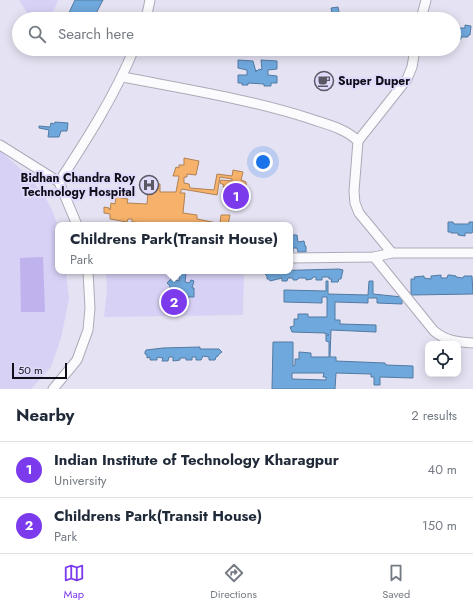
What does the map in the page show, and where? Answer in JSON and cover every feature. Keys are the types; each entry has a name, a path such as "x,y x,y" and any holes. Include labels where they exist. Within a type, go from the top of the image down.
{"street":[{"path":"147,12 150,0"},
{"path":"423,12 426,0"},
{"path":"59,182 96,125 123,77 131,56"},
{"path":"392,253 359,213 354,203 358,141 407,79 412,67 414,56"},
{"path":"123,77 240,100 285,111 332,126 352,135 358,141"},
{"path":"0,144 59,182 76,222"},
{"path":"293,258 374,257 392,253 473,253"},
{"path":"374,257 434,331 447,339 473,343"},
{"path":"53,389 77,360 88,330 90,308 88,274"}],"shaded area":[{"path":"19,0 58,0 53,12 27,12"},
{"path":"0,151 19,167 36,185 50,205 56,222 55,222 55,274 66,274 69,299 61,338 51,367 31,389 0,389"},
{"path":"43,257 45,312 21,312 20,258"},
{"path":"106,274 244,274 243,315 104,317 107,290"}],"building: Schools":[{"path":"75,0 103,0 97,12 69,12"},
{"path":"338,7 339,12 332,12 331,8"},
{"path":"465,25 471,26 470,35 468,35 468,37 461,37 461,28 465,28"},
{"path":"238,60 253,61 256,72 256,70 257,71 259,69 262,70 261,60 277,61 277,69 268,70 268,75 277,76 277,83 271,83 271,86 264,86 264,84 248,83 248,85 242,85 242,83 238,83 238,75 247,75 247,70 238,68"},
{"path":"55,122 68,123 67,131 61,131 59,137 48,137 49,130 39,128 39,126 50,127 51,123 54,124"},
{"path":"448,222 453,222 454,224 469,224 469,222 473,222 473,231 472,233 465,233 465,236 458,235 458,233 448,232"},
{"path":"293,235 297,235 298,242 304,241 306,252 298,252 297,248 293,248"},
{"path":"293,270 343,270 341,279 339,279 338,282 331,282 332,279 329,279 329,277 322,277 322,280 316,280 316,277 313,277 312,279 306,280 306,278 293,280 293,278 288,278 287,281 282,281 282,278 270,281 267,279 265,274 293,274"},
{"path":"180,274 186,274 185,282 189,283 191,280 194,281 192,288 194,288 194,297 188,297 187,301 176,301 177,296 172,297 172,294 169,293 170,286 167,283 171,279 179,281"},
{"path":"441,275 441,278 447,278 448,275 463,278 464,276 472,276 473,294 411,295 411,279 415,279 414,277 424,276 424,278 431,279 431,276"},
{"path":"326,281 328,281 328,294 368,295 369,281 373,281 373,294 402,297 402,304 377,303 377,298 368,298 368,303 335,302 335,320 340,320 340,324 376,325 376,332 331,330 330,357 336,357 336,361 413,366 413,378 380,377 380,385 374,385 374,377 371,377 371,374 336,373 335,389 272,389 273,342 293,342 293,366 295,365 295,359 299,359 299,352 311,353 311,357 329,357 329,342 326,341 326,335 329,335 328,334 292,332 290,327 294,326 294,319 298,319 298,314 308,314 308,317 327,317 327,297 322,297 322,303 284,302 284,290 326,291","holes":["292,373 324,373 323,377 326,377 326,380 292,379"]},
{"path":"200,347 200,349 219,349 222,352 216,357 215,360 209,360 209,357 203,356 201,360 196,360 196,357 192,357 192,360 180,358 180,360 173,361 173,357 169,357 168,361 162,361 163,358 157,357 157,360 150,360 150,357 147,358 147,355 145,354 146,350"}],"building: Health":[{"path":"184,158 199,161 196,175 187,174 187,177 184,177 184,183 189,184 190,188 214,190 217,174 232,176 233,170 243,172 241,180 246,182 246,190 223,187 224,185 220,183 221,180 232,181 232,179 220,177 217,195 182,189 180,193 185,193 183,213 197,215 197,219 212,222 132,222 132,219 128,219 127,222 110,219 110,214 104,213 104,207 109,208 110,210 111,203 115,204 116,197 128,199 127,203 147,204 149,182 160,184 160,192 176,192 179,176 173,176 176,167 179,168 179,165 184,165"},
{"path":"221,215 230,215 229,222 220,222"}],"place":[{"name":"Super Duper","path":"324,81"},
{"name":"Bidhan Chandra Roy Technology Hospital","path":"149,185"},
{"name":"Indian Institute of Technology Kharagpur","path":"236,196"},
{"name":"Childrens Park(Transit House)","path":"174,302"}]}
